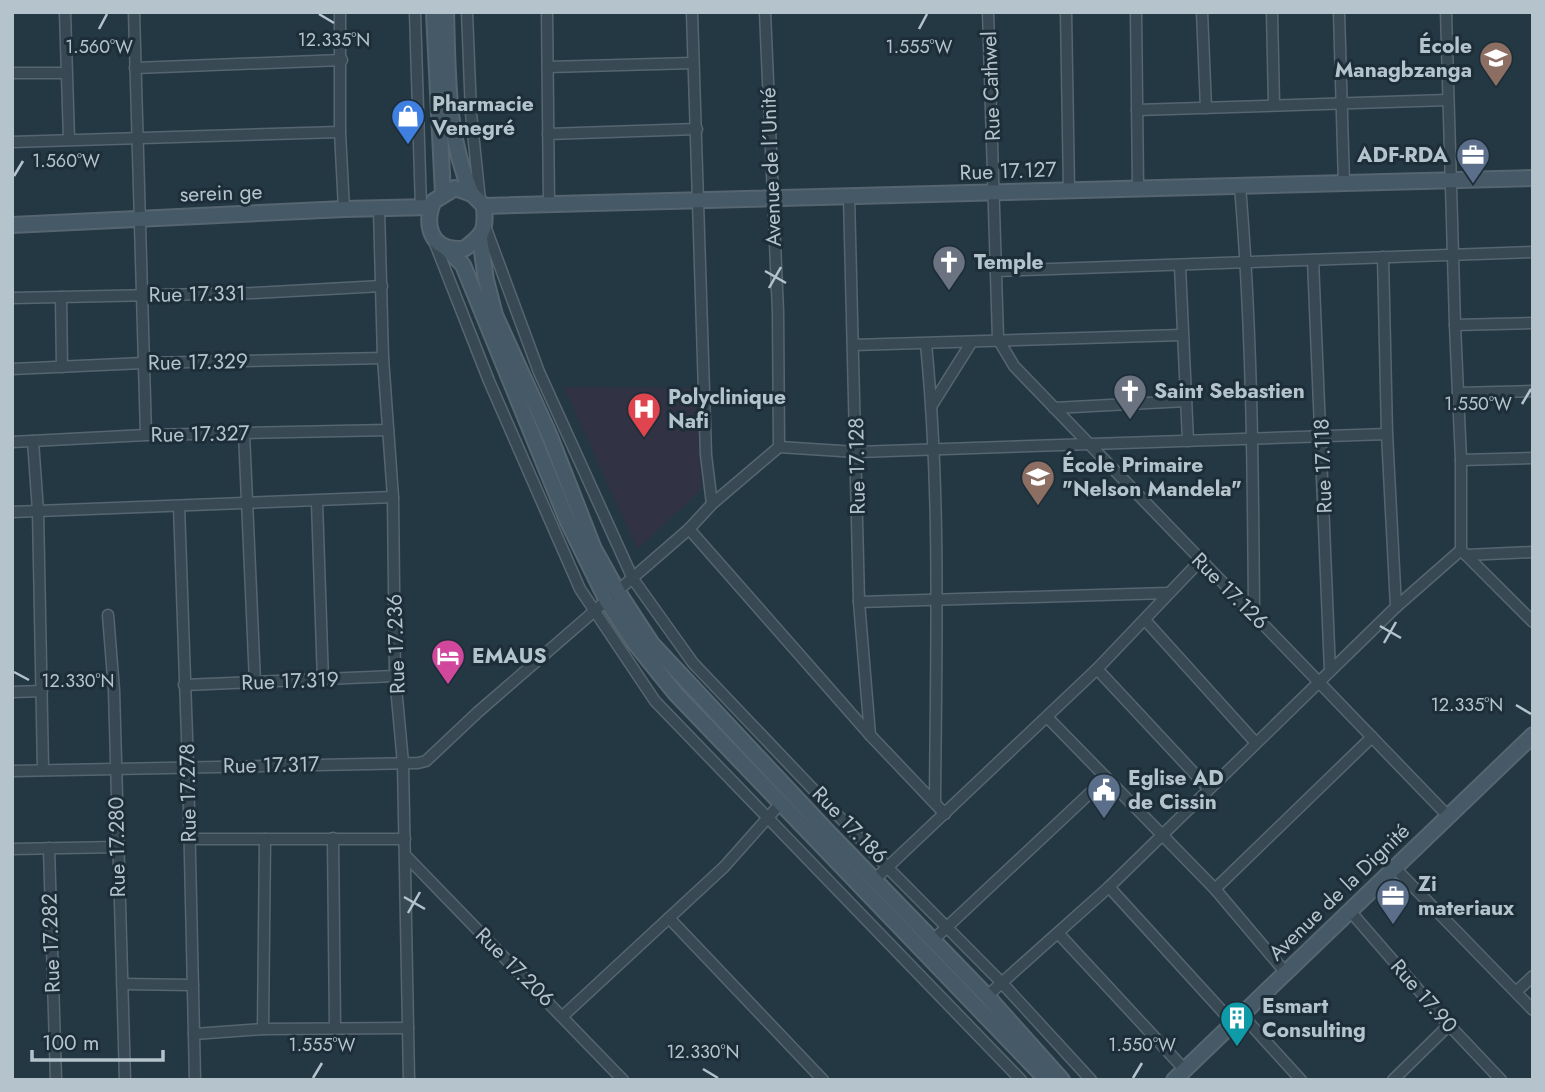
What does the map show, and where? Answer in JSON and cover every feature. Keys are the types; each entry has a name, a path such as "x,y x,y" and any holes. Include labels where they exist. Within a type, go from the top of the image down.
{"main road":[{"path":"434,12 443,194"},
{"path":"446,12 449,110 460,168 479,201 486,280 495,315 550,435 612,596 634,642 676,694 1047,1080"},
{"name":"Rue 17.127","path":"479,201 549,205 1533,178"},
{"path":"479,201 455,188 426,207 432,237 463,265 568,522 612,596"},
{"name":"serein ge","path":"12,225 426,207"},
{"path":"445,247 464,249 483,232"},
{"name":"Rue 17.186","path":"612,596 680,676 987,996 1062,1080"},
{"name":"Avenue de la Dignité","path":"1180,1075 1533,735"}],"street":[{"path":"65,12 69,139"},
{"path":"134,12 146,435"},
{"path":"340,12 340,132 344,209"},
{"path":"415,12 426,207"},
{"path":"467,12 471,113 479,201"},
{"path":"547,12 549,205"},
{"path":"692,12 706,455 712,504"},
{"name":"Avenue de l´Unité","path":"765,12 778,312 779,447"},
{"name":"Rue Cathwel","path":"988,12 998,339 1014,366"},
{"path":"1066,12 1069,190"},
{"path":"1136,12 1138,188"},
{"path":"1202,12 1206,107"},
{"path":"1272,12 1274,105"},
{"path":"1339,12 1344,184"},
{"path":"1446,12 1464,552 1533,622"},
{"path":"135,68 342,60"},
{"path":"548,67 693,63"},
{"path":"12,73 66,73"},
{"path":"1137,110 1448,100"},
{"path":"548,134 697,129"},
{"path":"12,142 340,132"},
{"path":"1240,186 1246,261 1253,440 1254,614"},
{"name":"Rue 17.128","path":"849,196 859,602 870,735"},
{"name":"Rue 17.236","path":"379,209 383,358 393,497 395,676 403,763 409,1080"},
{"path":"483,232 539,372 633,579 693,663 1091,1080"},
{"path":"432,237 489,381 580,589 655,701 1021,1080"},
{"path":"996,271 1533,252"},
{"path":"1383,257 1387,435 1396,607"},
{"name":"Rue 17.118","path":"1313,260 1330,671"},
{"path":"1180,266 1188,441"},
{"name":"Rue 17.331","path":"12,298 253,293 382,286"},
{"path":"61,297 62,367"},
{"path":"1455,325 1533,323"},
{"path":"854,345 1182,335"},
{"path":"932,405 971,343"},
{"path":"926,344 932,405 937,600 935,802"},
{"name":"Rue 17.329","path":"12,369 383,358"},
{"name":"Rue 17.126","path":"1014,366 1448,816"},
{"path":"1458,393 1533,391"},
{"path":"1054,408 1186,401"},
{"name":"Rue 17.327","path":"12,442 146,435 388,430"},
{"path":"244,433 255,682"},
{"path":"779,447 857,452 1387,435"},
{"path":"33,441 38,511 43,769"},
{"name":"Rue 17.317","path":"12,771 426,761 779,447"},
{"path":"1461,460 1533,458"},
{"path":"12,512 393,497"},
{"path":"317,502 323,681"},
{"name":"Rue 17.278","path":"179,506 195,1080"},
{"path":"689,529 870,735 945,814"},
{"path":"987,996 1109,887 1396,607 1464,552 1533,552"},
{"path":"874,880 1097,669 1200,561"},
{"path":"859,602 1168,593"},
{"name":"Rue 17.280","path":"108,615 116,767 125,1080"},
{"path":"1145,620 1255,742"},
{"path":"1097,669 1208,788"},
{"name":"Rue 17.319","path":"184,685 395,676"},
{"path":"12,692 42,691"},
{"path":"1046,717 1215,889 1286,973"},
{"path":"1215,889 1372,737"},
{"path":"932,941 1106,778"},
{"path":"563,1016 724,867 780,803"},
{"path":"334,838 335,1028"},
{"path":"188,839 405,839"},
{"path":"263,1029 265,839"},
{"path":"12,849 117,847"},
{"name":"Rue 17.282","path":"49,848 56,1080"},
{"name":"Rue 17.206","path":"406,856 623,1080"},
{"path":"1395,868 1533,1010"},
{"path":"1109,887 1301,1080"},
{"name":"Rue 17.90","path":"1350,911 1449,1026 1501,1080"},
{"path":"669,918 823,1080"},
{"path":"1058,933 1180,1075"},
{"path":"1516,992 1533,976"},
{"path":"122,984 193,985"},
{"path":"1394,1080 1449,1026"},
{"path":"194,1034 263,1029 408,1028"}],"shaded area":[{"name":"Polyclinique Nafi","path":"564,387 699,388 701,490 637,549"}],"place":[{"name":"École Managbzanga","path":"1496,88"},
{"name":"Pharmacie Venegré","path":"408,146"},
{"name":"ADF-RDA","path":"1473,185"},
{"name":"Temple","path":"949,292"},
{"name":"Saint Sebastien","path":"1130,421"},
{"name":"Polyclinique Nafi","path":"644,439"},
{"name":"École Primaire \"Nelson Mandela\"","path":"1038,507"},
{"name":"EMAUS","path":"448,686"},
{"name":"Eglise AD de Cissin","path":"1104,820"},
{"name":"Zi materiaux","path":"1393,926"},
{"name":"Esmart Consulting","path":"1237,1048"}]}
